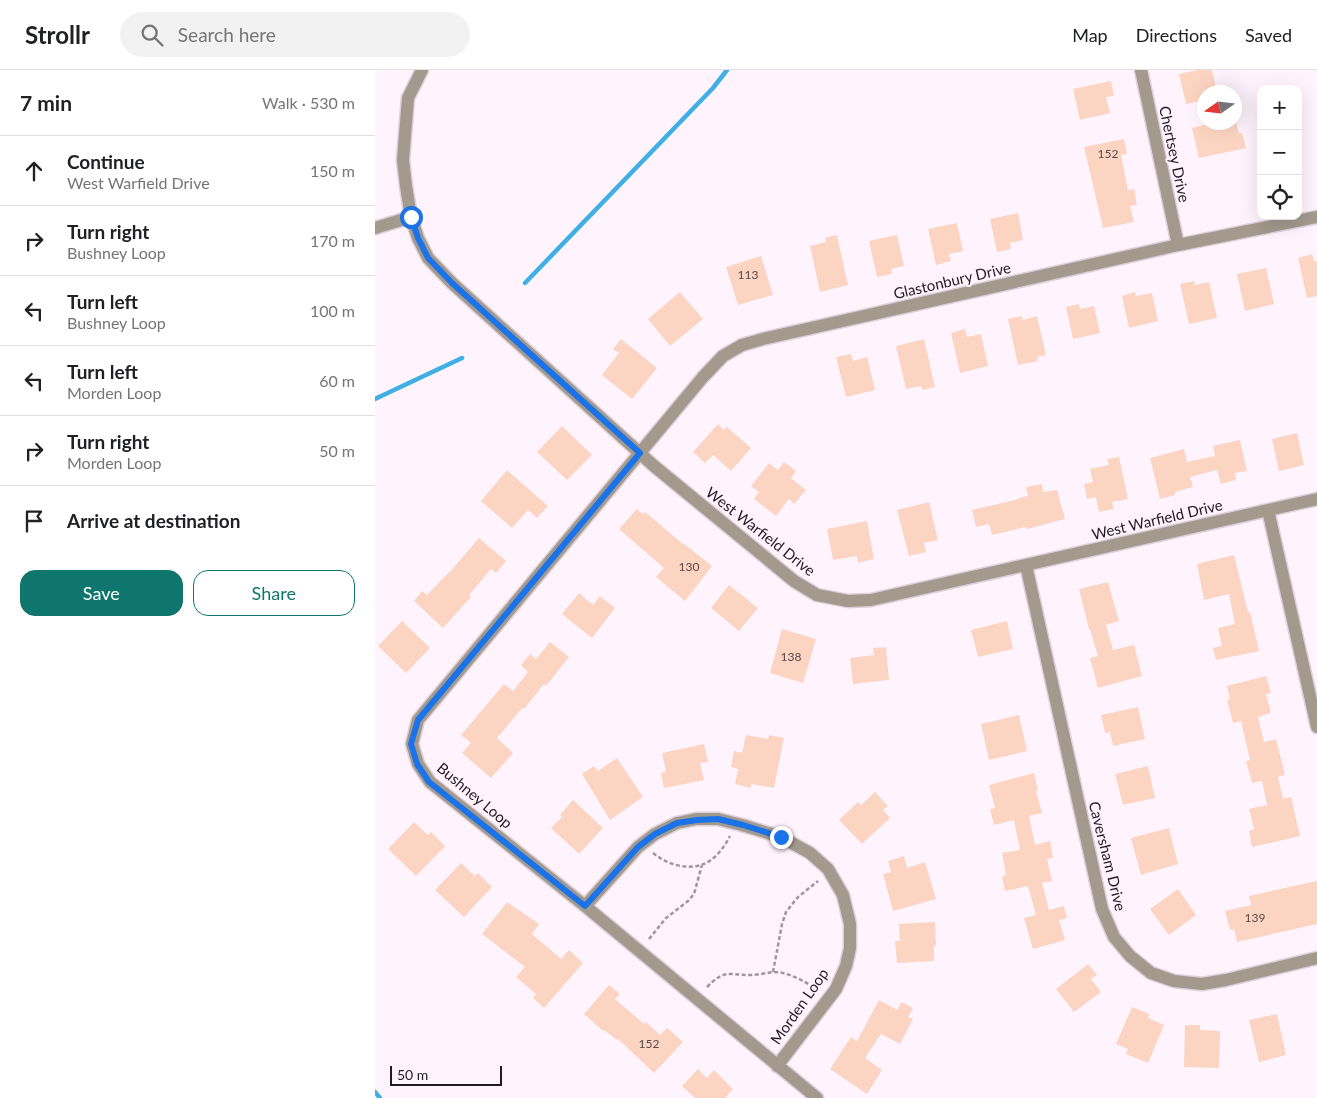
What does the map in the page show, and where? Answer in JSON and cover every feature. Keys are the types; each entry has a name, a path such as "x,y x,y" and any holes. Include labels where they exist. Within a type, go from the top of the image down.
{"street":[{"name":"West Warfield Drive","path":"422,70 408,98 403,160 405,186 411,217 418,238 428,258 452,283 640,453 794,581 817,595 848,601 871,600 1317,499"},
{"name":"Chertsey Drive","path":"1141,70 1178,245"},
{"path":"375,228 411,217"},
{"name":"Glastonbury Drive","path":"640,453 703,377 723,356 742,345 1178,245 1317,217"},
{"name":"Bushney Loop","path":"640,453 418,720 411,744 417,764 429,782 585,906 817,1098"},
{"path":"1268,510 1317,727"},
{"name":"Caversham Drive","path":"1026,566 1102,909 1114,936 1130,956 1151,973 1183,982 1202,984 1317,958"},
{"name":"Morden Loop","path":"585,906 638,847 655,834 677,823 718,819 781,837 810,853 828,869 843,896 850,924 850,948 846,966 836,988 777,1066"}],"path":[{"path":"653,853 665,862 672,864 689,867 702,866 722,850 730,836"},
{"path":"649,939 666,918 694,894 702,866"},
{"path":"773,972 786,912 798,897 818,881"},
{"path":"707,988 718,977 725,974 752,975 773,972 783,973 799,979 817,989"}],"building":[{"path":"1198,70 1212,70 1215,85 1197,85 1197,102 1186,104 1179,74"},
{"path":"1111,81 1114,96 1106,97 1110,113 1080,120 1073,89"},
{"path":"1197,127 1197,130 1238,130 1239,134 1242,133 1246,148 1199,158 1192,128"},
{"path":"1124,139 1127,154 1121,155 1128,190 1134,189 1137,205 1130,206 1134,222 1103,228 1084,147"},
{"path":"1018,213 1023,240 1010,243 1011,249 997,252 990,219"},
{"path":"957,223 963,251 949,254 951,261 936,265 928,229"},
{"path":"837,235 848,285 820,292 810,246 826,242 825,238"},
{"path":"897,235 904,266 891,269 892,274 877,277 869,241"},
{"path":"1312,254 1314,261 1317,261 1317,296 1307,298 1298,258"},
{"path":"761,256 773,295 738,305 726,267"},
{"path":"1266,268 1274,304 1245,311 1237,274"},
{"path":"1194,281 1195,285 1209,282 1217,318 1189,324 1180,284"},
{"path":"680,292 703,319 670,346 648,319"},
{"path":"1135,292 1136,296 1152,293 1158,321 1129,328 1122,296"},
{"path":"1079,304 1080,309 1094,306 1100,333 1073,339 1066,307"},
{"path":"1022,316 1023,320 1037,316 1046,355 1037,357 1038,361 1018,365 1008,319"},
{"path":"965,329 967,337 981,334 988,366 960,373 951,333"},
{"path":"621,339 657,368 632,399 602,375 619,353 613,349"},
{"path":"924,339 935,387 923,390 921,386 906,389 896,346"},
{"path":"851,354 853,361 867,357 875,390 846,397 836,357"},
{"path":"718,424 724,430 727,427 751,448 731,471 713,455 705,463 693,452"},
{"path":"562,426 592,455 567,480 537,452"},
{"path":"1297,433 1304,465 1279,471 1272,439"},
{"path":"1240,440 1247,471 1235,473 1236,480 1221,484 1217,470 1190,477 1193,487 1160,499 1150,458 1184,449 1187,462 1215,456 1213,446"},
{"path":"1119,457 1128,499 1112,502 1114,509 1099,512 1096,497 1087,499 1084,484 1093,482 1090,469 1109,465 1107,459"},
{"path":"784,462 796,471 791,478 806,490 794,504 789,499 776,516 754,499 759,492 751,486 769,463 778,470"},
{"path":"507,470 548,506 537,518 528,510 512,528 481,501"},
{"path":"1042,484 1043,492 1057,490 1065,519 1027,529 1026,527 992,535 989,524 976,527 972,510 1028,496 1026,487"},
{"path":"929,502 938,540 924,543 926,552 909,556 897,510"},
{"path":"637,509 643,514 645,512 712,566 685,601 656,577 664,568 619,529"},
{"path":"867,521 874,559 858,563 857,556 833,560 827,529"},
{"path":"479,538 506,561 496,573 491,569 469,595 471,597 443,628 414,601 422,591 427,595"},
{"path":"1234,555 1259,651 1216,660 1213,648 1222,646 1218,628 1235,624 1229,594 1204,600 1197,564"},
{"path":"1108,582 1119,621 1106,625 1113,650 1134,645 1142,676 1098,688 1090,658 1098,656 1079,589"},
{"path":"729,585 758,608 739,631 711,608"},
{"path":"579,593 593,605 600,596 615,608 592,638 562,614"},
{"path":"402,621 430,648 406,673 378,646"},
{"path":"1007,621 1013,649 978,657 971,630"},
{"path":"782,629 816,639 803,683 770,673"},
{"path":"550,642 569,657 546,686 544,684 497,738 513,753 491,778 462,753 471,743 461,735 504,684 513,691 528,672 521,665 530,654 536,659"},
{"path":"886,647 889,680 853,684 850,658 874,655 873,648"},
{"path":"1266,676 1271,693 1266,694 1271,713 1258,717 1264,742 1276,739 1285,775 1278,777 1283,799 1291,797 1300,836 1252,847 1249,831 1254,829 1249,809 1267,805 1262,781 1252,783 1246,761 1250,760 1241,721 1233,723 1227,700 1230,699 1227,686"},
{"path":"1138,707 1145,739 1113,746 1110,732 1105,733 1101,715"},
{"path":"1019,715 1027,751 989,760 981,724"},
{"path":"746,735 768,739 769,735 784,738 774,788 751,784 751,788 735,784 738,769 731,767 734,751 742,753"},
{"path":"704,744 708,762 700,763 704,780 664,788 661,773 666,772 662,753"},
{"path":"617,758 643,797 610,820 582,774 594,766 598,771"},
{"path":"1148,766 1155,798 1123,805 1115,774"},
{"path":"1034,773 1038,790 1036,791 1042,813 1029,816 1035,845 1050,841 1053,858 1047,859 1052,881 1042,883 1049,910 1064,906 1067,918 1059,920 1065,940 1033,949 1024,918 1036,915 1028,886 1005,891 1002,876 1006,875 1002,853 1020,850 1014,820 994,825 990,809 995,808 989,785"},
{"path":"875,792 888,806 883,810 890,818 862,844 839,820 858,802 861,805"},
{"path":"573,800 603,828 579,854 551,828 562,817 560,815"},
{"path":"414,822 428,835 431,832 445,846 416,876 388,849"},
{"path":"1169,828 1178,864 1141,875 1131,838"},
{"path":"904,856 907,868 925,862 936,899 893,911 883,874 891,872 888,861"},
{"path":"461,863 475,876 478,873 492,887 464,917 435,890"},
{"path":"1317,881 1317,924 1237,942 1234,929 1230,930 1225,911 1251,905 1249,896"},
{"path":"1178,889 1196,915 1169,935 1150,909"},
{"path":"507,902 539,924 532,934 561,959 569,950 583,963 544,1008 533,998 536,994 516,977 525,967 482,934"},
{"path":"935,922 936,945 934,946 934,961 897,963 895,941 900,941 899,924"},
{"path":"1088,964 1097,975 1091,979 1101,992 1074,1012 1056,989"},
{"path":"609,985 620,994 615,999 644,1024 646,1022 660,1035 667,1028 683,1042 654,1073 618,1039 603,1031 584,1014"},
{"path":"879,1000 897,1010 902,1002 913,1008 908,1017 913,1019 900,1044 881,1034 865,1058 882,1070 867,1094 830,1069 851,1037 857,1041"},
{"path":"1132,1007 1149,1014 1148,1018 1164,1025 1148,1063 1126,1054 1128,1049 1116,1044"},
{"path":"1277,1014 1286,1055 1259,1062 1249,1020"},
{"path":"1185,1025 1200,1025 1200,1030 1220,1031 1219,1068 1184,1067"},
{"path":"698,1069 707,1078 714,1070 733,1089 725,1098 695,1098 682,1086"}],"waterway":[{"path":"525,283 713,88 727,70"},
{"path":"375,399 462,358"},
{"path":"375,1092 380,1098"}],"route":[{"path":"411,217 418,238 428,258 452,283 640,453 418,720 411,744 417,764 429,782 585,906 638,847 655,834 677,823 718,819 781,837"}]}
